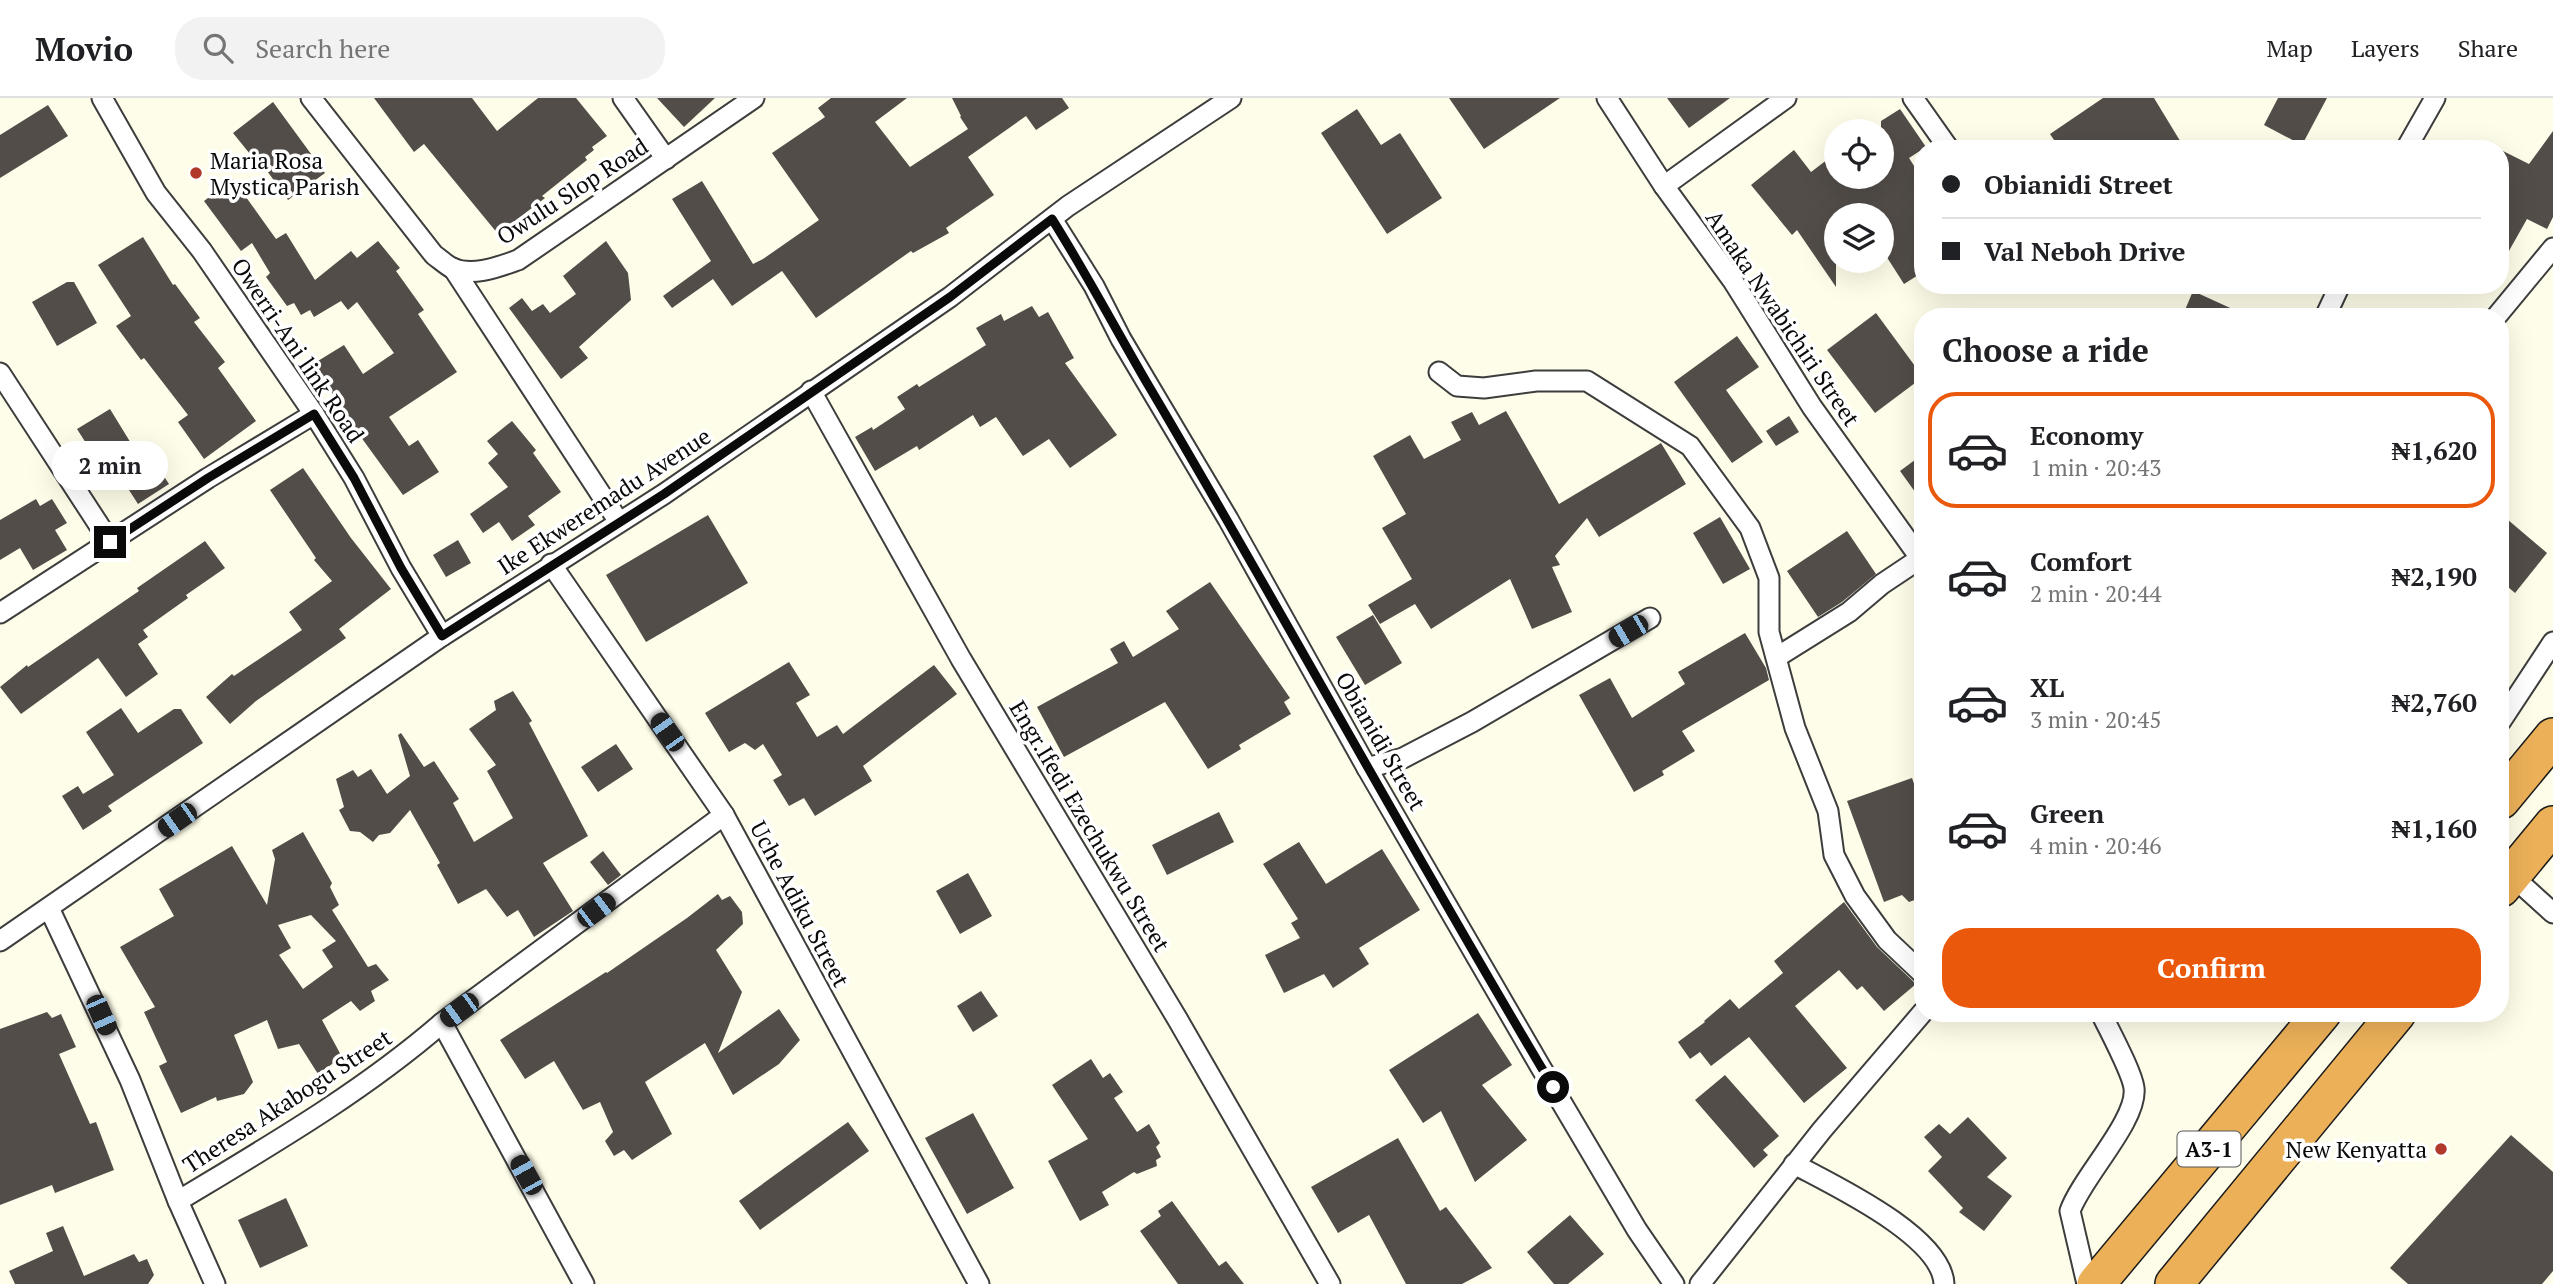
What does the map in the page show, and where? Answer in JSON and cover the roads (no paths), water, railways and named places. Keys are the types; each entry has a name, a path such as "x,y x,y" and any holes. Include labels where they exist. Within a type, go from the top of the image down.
{"highway":[{"path":"2509,790 2553,737"},
{"path":"2509,877 2553,825"},
{"name":"A3-1","path":"2096,1284 2314,1022"},
{"name":"A3-1","path":"2174,1284 2390,1022"}],"street":[{"name":"Owerri-Ani link Road","path":"102,98 156,193 202,251 314,414 354,478 401,568 442,636"},
{"path":"311,98 434,255 453,268 619,522"},
{"path":"623,98 666,159"},
{"name":"Owulu Slop Road","path":"453,268 474,272 518,260 754,98"},
{"name":"Ike Ekweremadu Avenue","path":"0,941 442,636 664,494 950,297 1052,219 1231,98"},
{"name":"Amaka Nwabichiri Street","path":"1607,98 1664,186 1732,281 1812,407 1914,549"},
{"path":"1664,186 1786,98"},
{"path":"1913,98 1943,140"},
{"path":"2411,140 2435,98"},
{"name":"Obianidi Street","path":"1052,219 1094,286 1121,339 1228,519 1367,768 1637,1230 1674,1284"},
{"path":"2503,308 2553,248"},
{"path":"1439,372 1457,386 1484,388 1536,381 1587,382 1690,446 1750,528 1769,578 1769,632 1795,728 1828,811 1834,855 1855,896 1879,929 1914,965"},
{"path":"0,373 110,542"},
{"name":"Engr.Ifedi Ezechukwu Street","path":"811,391 961,659 1171,1008 1330,1284"},
{"path":"0,613 208,478 314,414"},
{"name":"Uche Adiku Street","path":"551,564 724,815 979,1284"},
{"path":"1777,657 1849,612 1882,584 1914,565"},
{"path":"1367,768 1403,758 1472,722 1650,618"},
{"path":"2509,709 2553,642"},
{"name":"Theresa Akabogu Street","path":"178,1201 356,1090 442,1023 724,815"},
{"path":"2509,883 2553,913"},
{"path":"49,908 81,971 130,1080 178,1201 215,1284"},
{"path":"1700,1284 1794,1164 1915,1022"},
{"path":"2087,1284 2070,1211 2090,1173 2126,1121 2133,1095 2131,1080 2105,1022"},
{"path":"442,1023 584,1284"},
{"path":"1794,1164 1895,1221 1924,1247 1938,1264 1944,1284"}],"place":[{"name":"Maria Rosa Mystica Parish","path":"196,173"},
{"name":"New Kenyatta","path":"2441,1149"}]}
